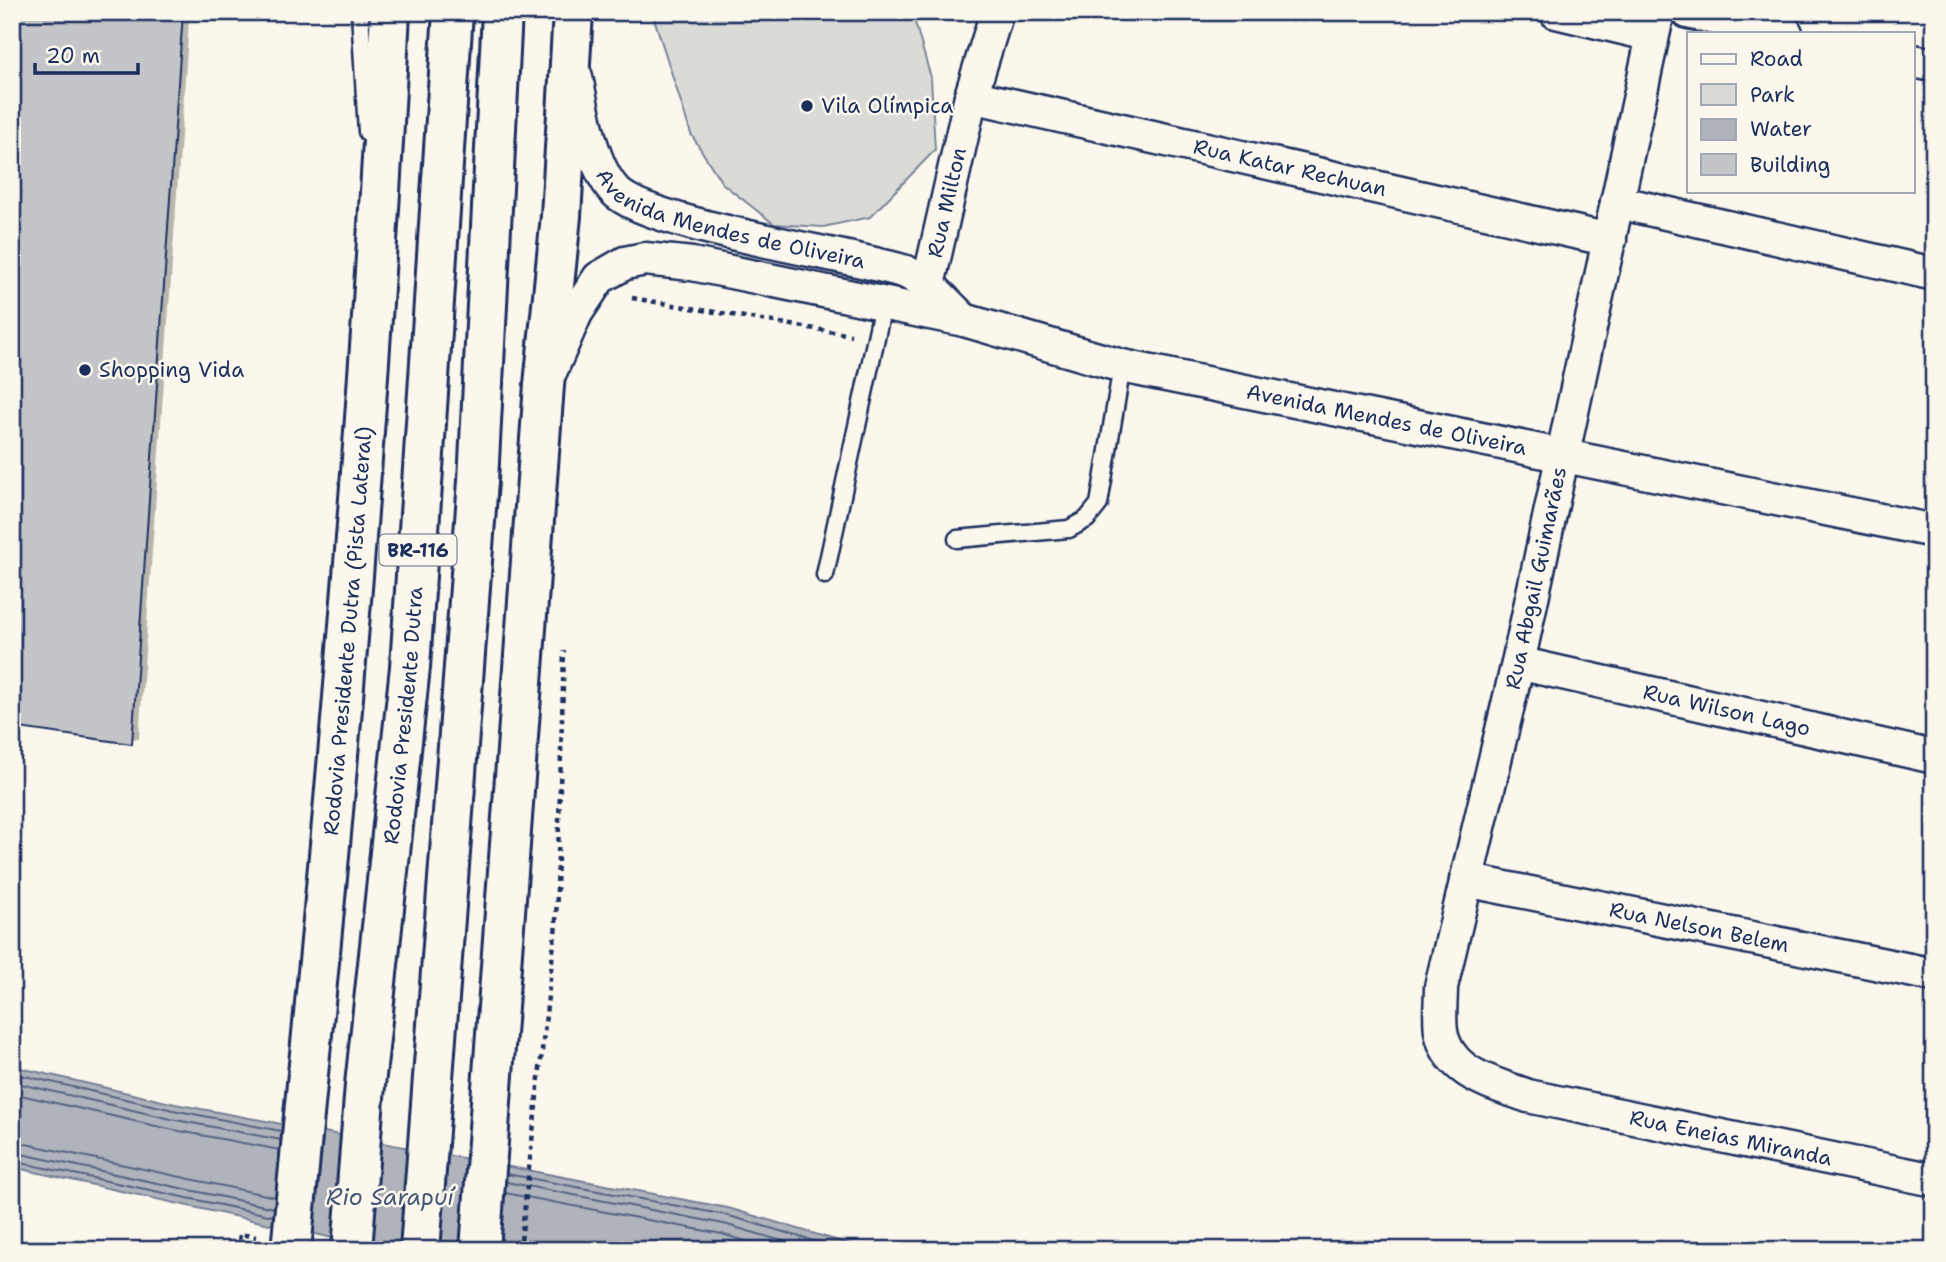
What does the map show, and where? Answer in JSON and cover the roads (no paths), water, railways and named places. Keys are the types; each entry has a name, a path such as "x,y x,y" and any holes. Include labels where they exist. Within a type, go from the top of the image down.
{"highway":[{"name":"Rodovia Presidente Dutra (Pista Lateral)","path":"291,1250 340,757 365,450 390,12"},
{"name":"Rodovia Presidente Dutra","path":"352,1250 365,1085 410,667 453,12"},
{"name":"BR-116","path":"420,1250 478,481 502,12"},
{"path":"480,1250 544,384 561,216 573,12"}],"street":[{"name":"Rua Milton","path":"925,298 971,96 997,12"},
{"path":"1556,12 1655,24"},
{"path":"1688,12 1781,32"},
{"name":"Rua Abgail Guimarães","path":"1528,1096 1476,1077 1453,1061 1441,1032 1441,987 1518,663 1611,240 1655,24"},
{"name":"Avenida Mendes de Oliveira","path":"571,54 593,150 615,191 633,204 679,219 886,265 925,298 964,320 1122,366 1934,531"},
{"path":"1914,61 1934,65"},
{"name":"Rua Katar Rechuan","path":"971,96 1611,240"},
{"path":"1617,202 1934,274"},
{"name":"Avenida Mendes de Oliveira","path":"544,384 584,299 600,278 625,263 645,259 692,264 883,305 925,298"},
{"name":"Rua Wilson Lago","path":"1518,663 1934,757"},
{"name":"Rua Nelson Belem","path":"1466,880 1934,975"},
{"name":"Rua Eneias Miranda","path":"1528,1096 1934,1180"}],"lane":[{"path":"360,12 374,265"},
{"path":"825,575 883,305"},
{"path":"957,539 1069,529 1087,519 1099,504 1122,366"}],"water":[{"name":"Rio Sarapuí","path":"12,1066 175,1104 728,1208 869,1250 387,1250 12,1167"}],"place":[{"name":"Vila Olímpica","path":"807,106"},
{"name":"Shopping Vida","path":"85,370"}]}
